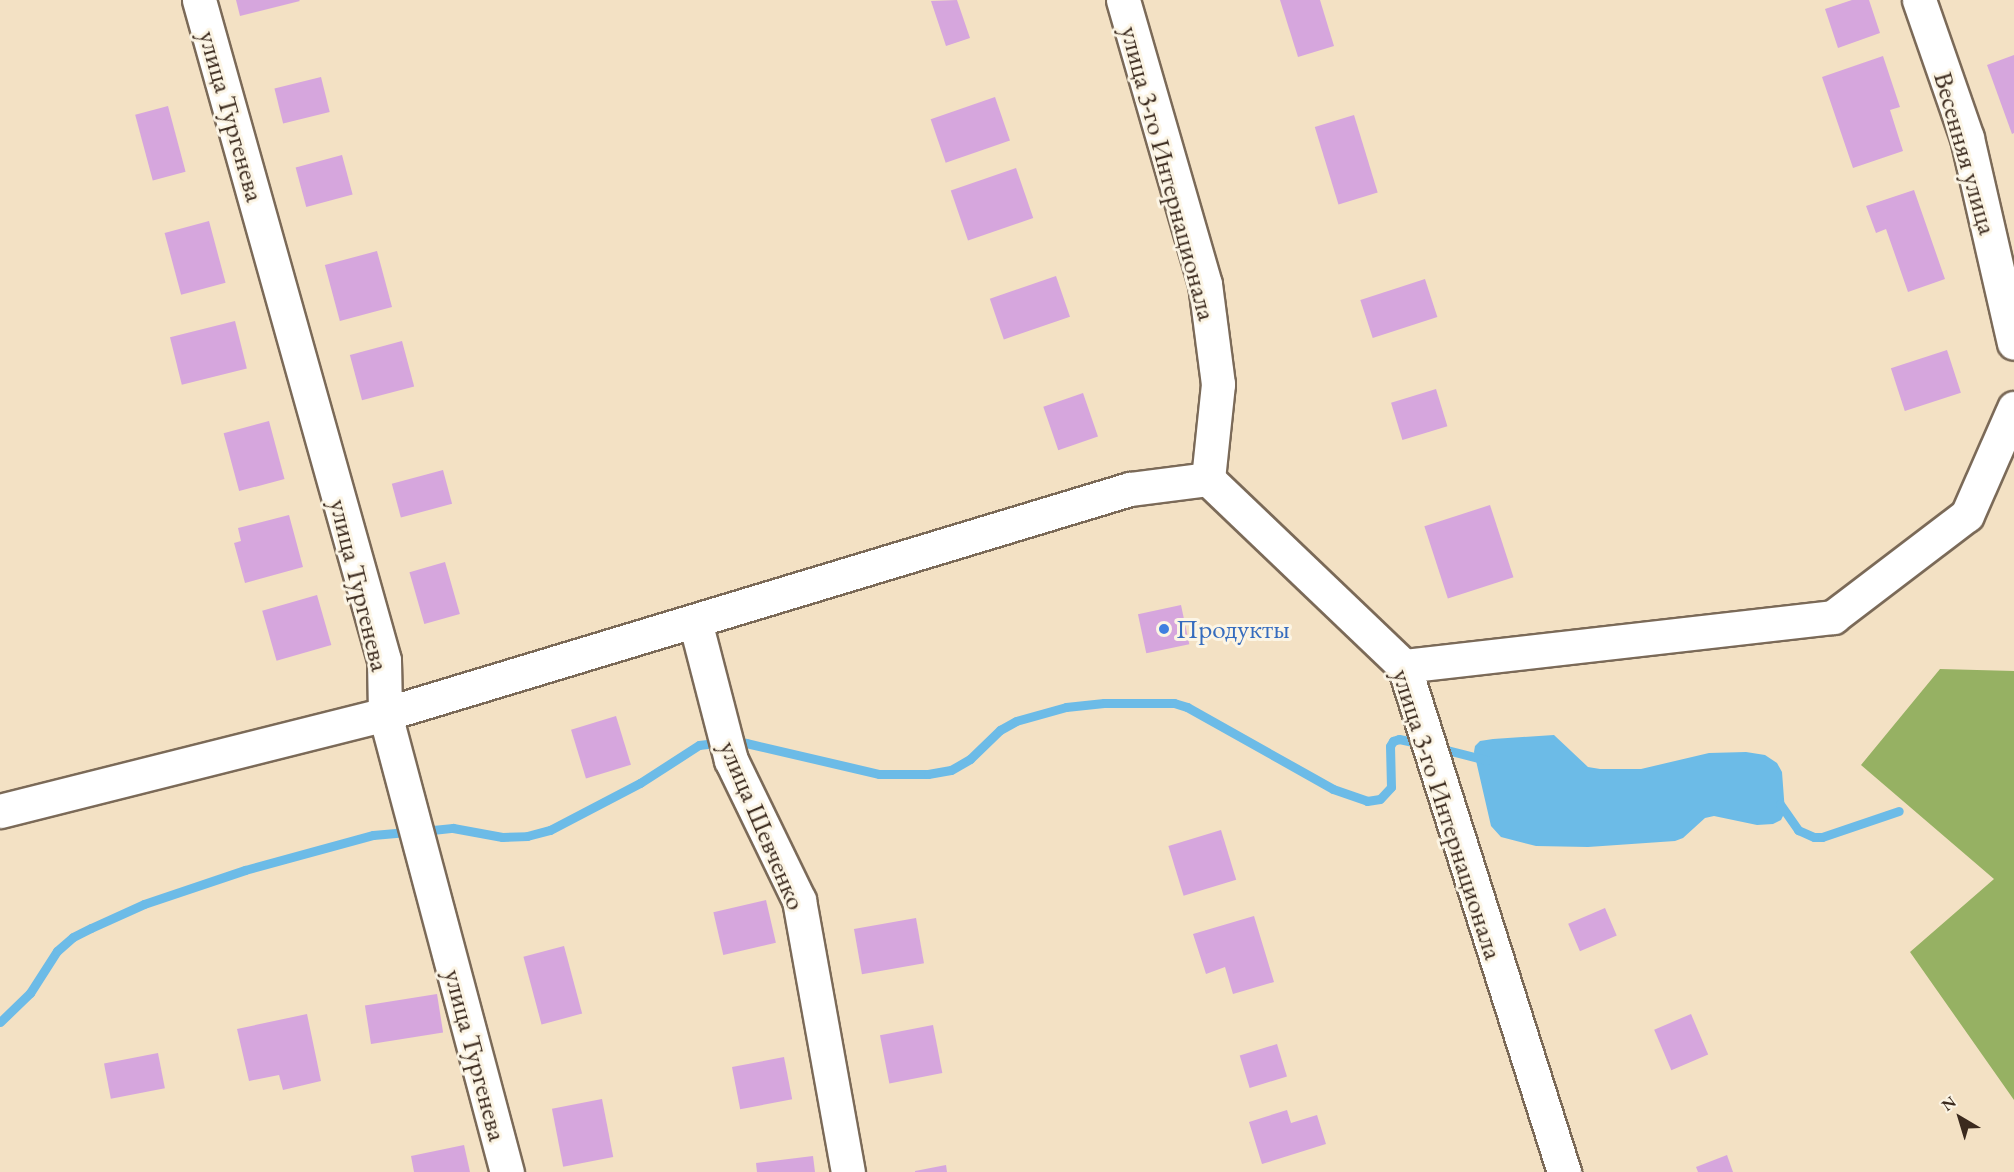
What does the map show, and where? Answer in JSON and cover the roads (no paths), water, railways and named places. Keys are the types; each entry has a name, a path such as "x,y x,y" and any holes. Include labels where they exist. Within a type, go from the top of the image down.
{"street":[{"name":"улица Тургенева","path":"199,0 384,660 385,714 507,1172"},
{"name":"улица 3-го Интернационала","path":"1123,0 1205,284 1218,384 1208,479 1404,666 1564,1172"},
{"name":"Весенняя улица","path":"1918,0 1967,138 2014,343"},
{"path":"1404,666 1833,617 1967,515 2014,408"},
{"path":"0,811 385,714 1130,489 1208,479"},
{"name":"улица Шевченко","path":"695,621 731,760 799,900 848,1172"}],"water":[{"path":"1554,735 1588,767 1600,769 1641,769 1709,753 1746,752 1765,755 1777,763 1782,772 1785,812 1781,820 1773,824 1757,825 1714,816 1705,818 1683,838 1675,841 1588,847 1536,846 1501,837 1491,826 1474,752 1475,746 1480,741 1493,739"}],"waterway":[{"path":"423,831 453,828 502,837 527,836 550,830 640,783 699,745 722,742 746,743 879,774 928,774 951,770 970,759 1000,730 1016,721 1066,707 1104,703 1174,703 1187,707 1333,789 1367,801 1380,799 1391,787 1390,746 1393,741 1399,739 1422,744"},
{"path":"1439,748 1486,760"},
{"path":"1780,804 1798,830 1814,837 1822,837 1899,811"},
{"path":"0,1022 30,993 57,951 73,937 91,928 144,904 245,870 373,835 410,832"}],"place":[{"name":"Продукты","path":"1164,629"}]}
